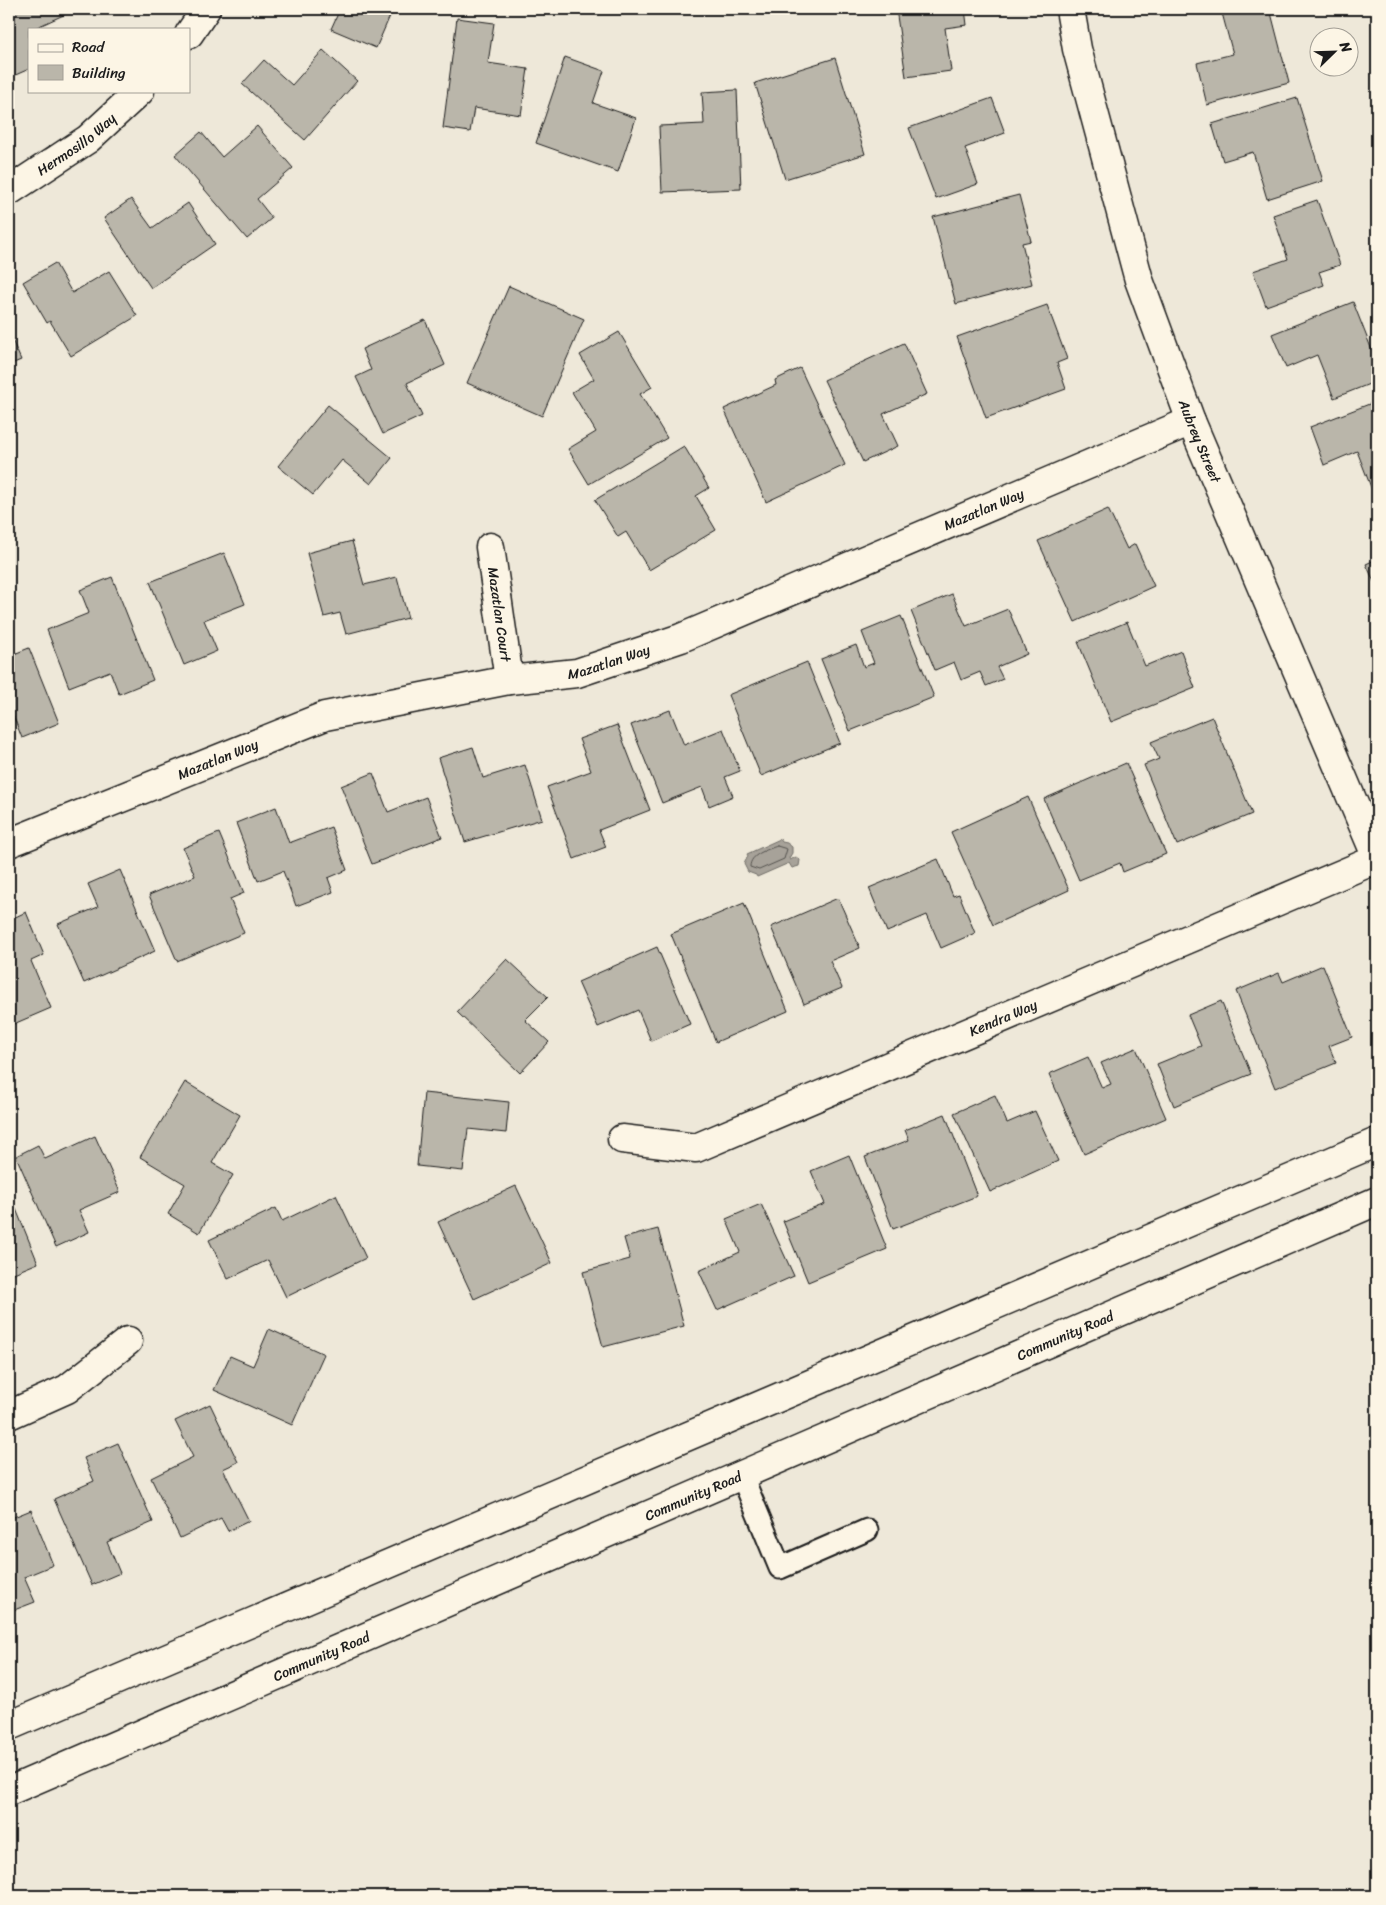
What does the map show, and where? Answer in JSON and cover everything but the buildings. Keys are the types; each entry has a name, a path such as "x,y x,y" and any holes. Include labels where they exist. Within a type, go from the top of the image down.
{"street":[{"path":"190,33 206,9"},
{"name":"Aubrey Street","path":"1070,9 1077,49 1139,280 1191,421 1377,858"},
{"name":"Hermosillo Way","path":"9,191 88,139 139,92"},
{"name":"Mazatlan Way","path":"9,842 325,716 508,680 577,673 681,638 1191,421"},
{"name":"Mazatlan Court","path":"490,547 508,680"},
{"name":"Kendra Way","path":"622,1138 696,1148 1377,858"},
{"path":"9,1726 1377,1142"},
{"name":"Community Road","path":"9,1791 1377,1201"},
{"path":"9,1415 67,1389 128,1342"}],"lane":[{"path":"742,1476 780,1568 867,1530"}],"water":[{"path":"780,839 792,847 792,853 789,858 790,860 796,857 800,860 799,866 792,868 789,863 757,877 748,872 744,864 748,856 747,854"}]}
